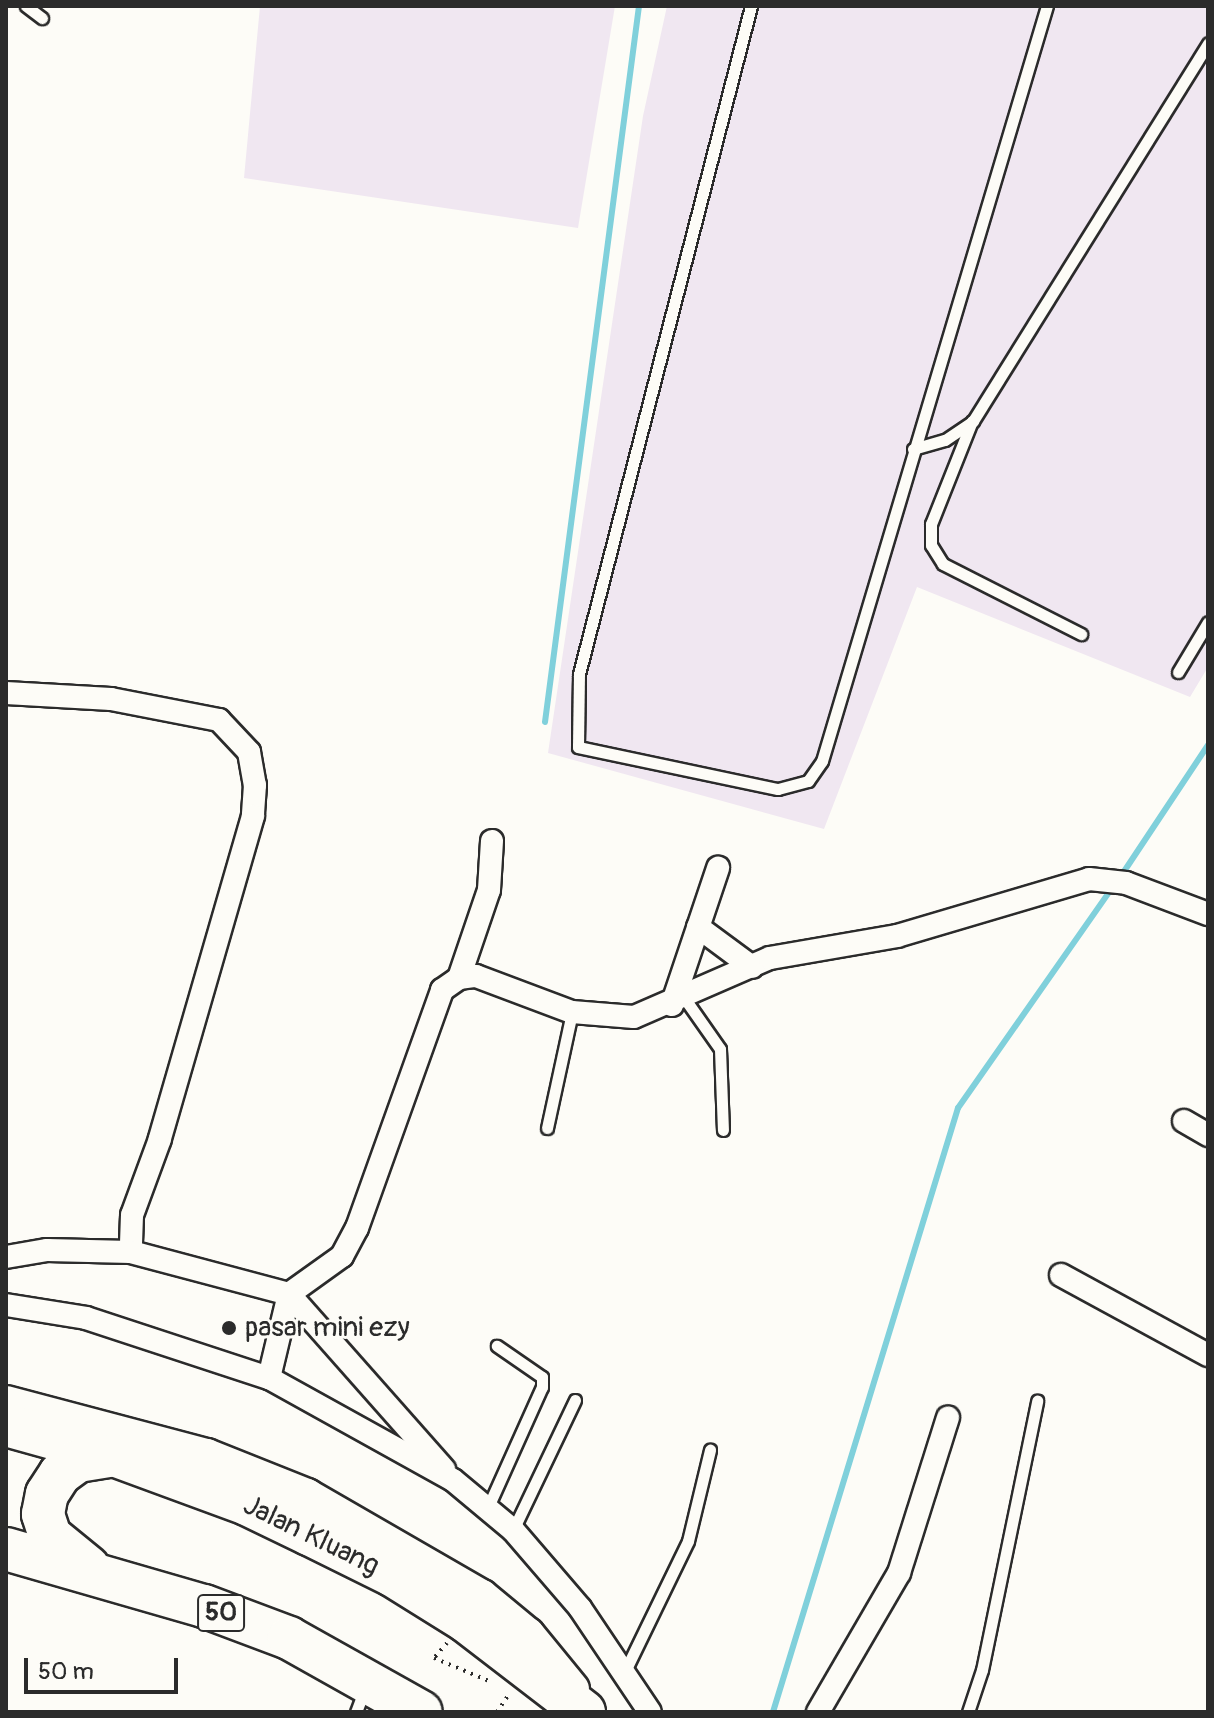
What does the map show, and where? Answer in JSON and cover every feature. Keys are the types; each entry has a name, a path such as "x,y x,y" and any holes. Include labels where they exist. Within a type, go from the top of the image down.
{"highway":[{"name":"Jalan Kluang","path":"6,1425 114,1455 247,1504 392,1575 466,1621 584,1712"},
{"path":"96,1573 50,1536 43,1514 60,1474 78,1461 114,1455"},
{"name":"50","path":"6,1549 96,1573 289,1638 363,1696 421,1712"}],"main road":[{"path":"6,1402 207,1455 355,1520 482,1596 528,1634 592,1712"}],"street":[{"path":"6,693 111,699 219,720 249,752 255,785 253,816 160,1139 132,1215 131,1252"},
{"path":"459,978 489,890 492,841"},
{"path":"678,1002 718,868"},
{"path":"269,1378 289,1294 342,1256 357,1228 442,990 459,978 476,976 572,1012 634,1017 678,1002 770,958 897,936 1089,879 1115,882 1208,914"},
{"path":"698,927 752,967"},
{"path":"1184,1121 1208,1135"},
{"path":"6,1257 47,1250 131,1252 289,1294 453,1480"},
{"path":"1061,1275 1208,1355"},
{"path":"6,1305 86,1318 269,1378 453,1480 513,1530 580,1608 650,1712"},
{"path":"818,1712 899,1573 948,1418"}],"lane":[{"path":"26,6 42,18"},
{"path":"751,6 579,674 578,747 778,789 808,781 822,761 1047,6"},
{"path":"1081,634 943,564 931,545 931,524 973,421 1208,43"},
{"path":"913,449 945,440 973,421"},
{"path":"1178,672 1208,622"},
{"path":"678,1002 720,1049 723,1130"},
{"path":"547,1128 572,1012"},
{"path":"488,1507 542,1387 542,1377 497,1346"},
{"path":"513,1530 575,1400"},
{"path":"968,1712 982,1670 1037,1401"},
{"path":"625,1671 688,1541 710,1450"}],"path":[{"path":"497,1712 511,1690"}],"shaded area":[{"path":"260,6 615,6 578,228 244,178"},
{"path":"667,6 1208,6 1208,667 1190,697 917,587 824,829 548,753 643,116"}],"waterway":[{"path":"545,722 639,6"},
{"path":"1121,876 1208,745"},
{"path":"773,1712 958,1108 1112,888"}],"place":[{"name":"pasar mini ezy","path":"229,1328"}]}
